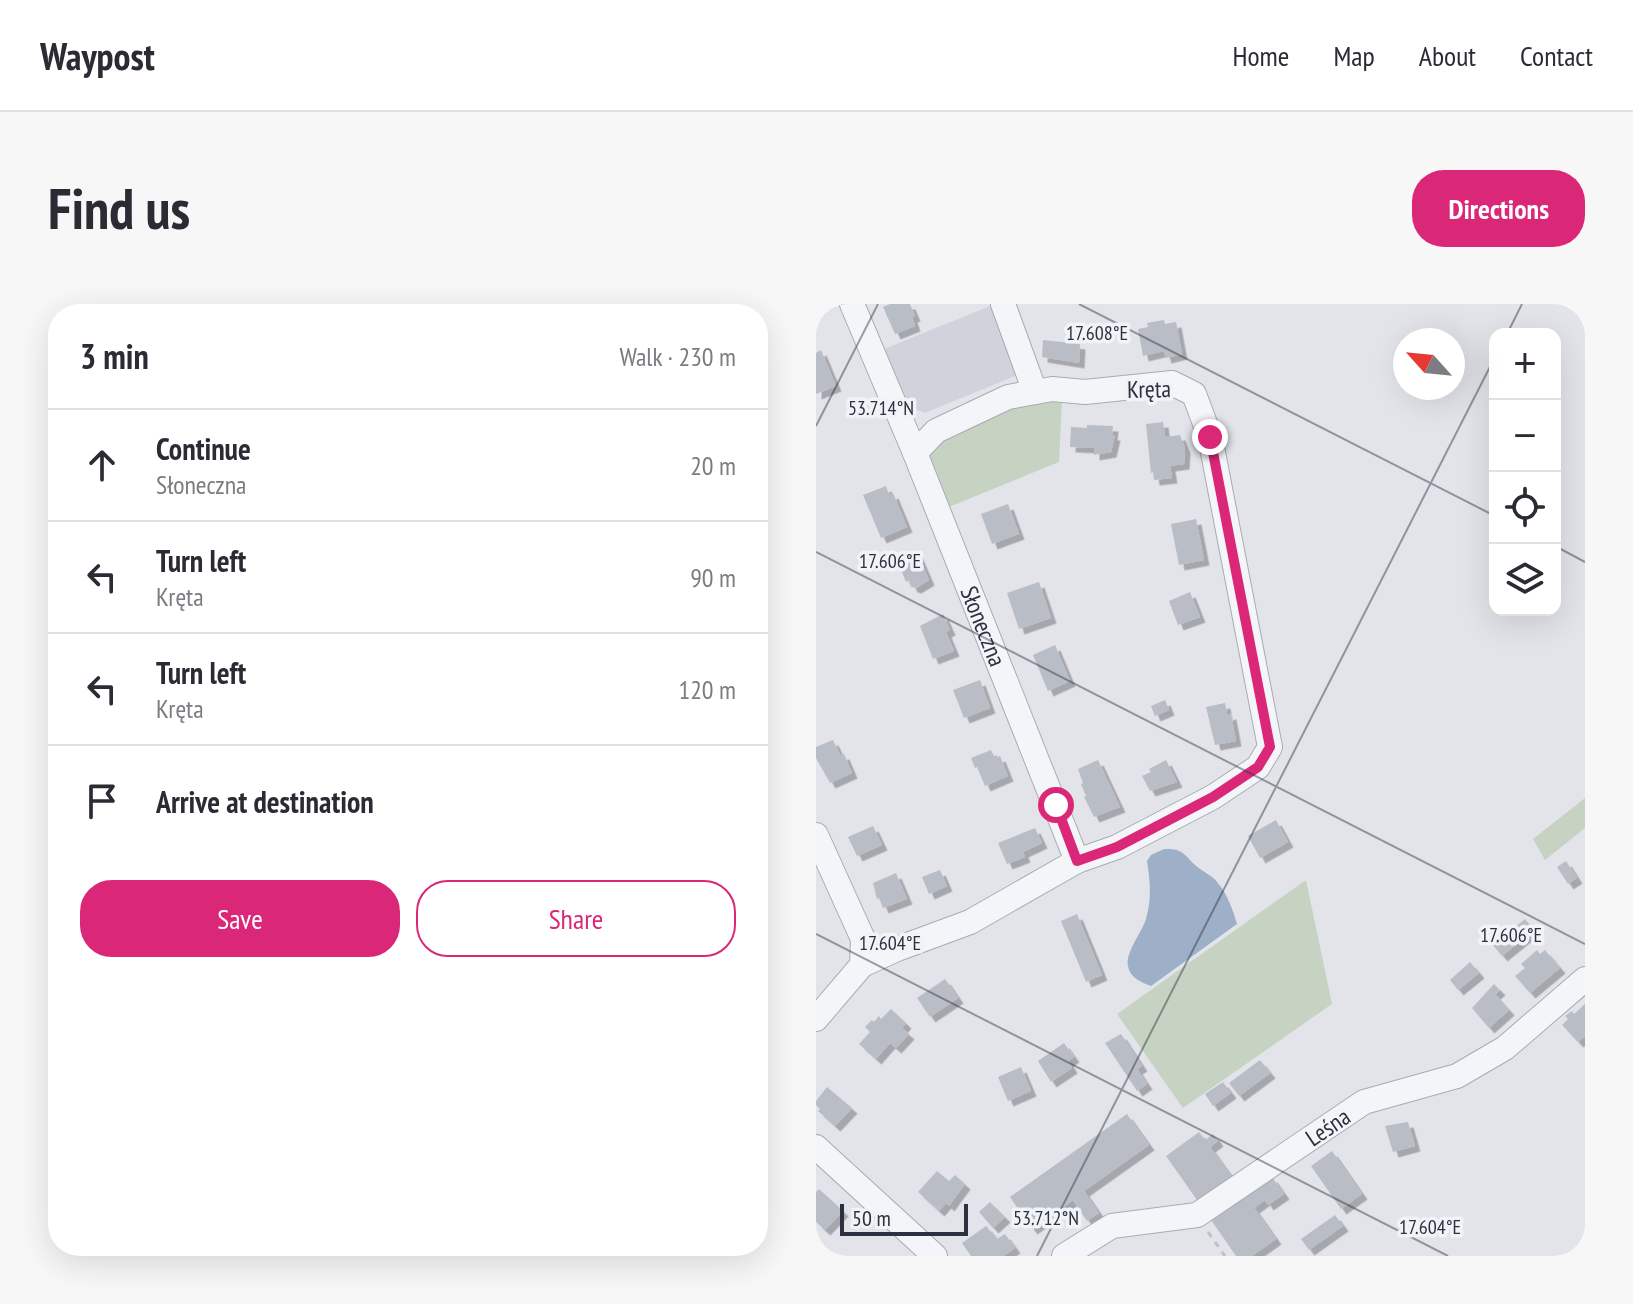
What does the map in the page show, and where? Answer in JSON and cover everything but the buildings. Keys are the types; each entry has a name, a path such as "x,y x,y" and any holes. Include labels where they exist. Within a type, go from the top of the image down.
{"street":[{"name":"Słoneczna","path":"852,304 915,453 1077,861"},
{"path":"1003,304 1035,392"},
{"name":"Kręta","path":"862,965 970,922 1077,861 1117,847 1213,797 1258,767 1270,747 1210,437 1194,394 1172,383 1085,392 1052,389 1008,397 936,431 915,453"},
{"path":"816,835 863,939 862,965 816,1019"},
{"name":"Leśna","path":"1064,1256 1112,1226 1197,1215 1364,1102 1457,1076 1505,1048 1585,979"},
{"path":"816,1147 935,1256"}],"path":[{"path":"1197,1215 1225,1256"}],"shaded area":[{"path":"995,304 1022,373 925,413 907,406 884,349"}],"green space":[{"path":"1027,400 1062,401 1059,462 949,507 928,454 935,438"},
{"path":"1585,798 1585,828 1545,860 1533,839"},
{"path":"1306,880 1332,1004 1183,1108 1117,1014"}],"water":[{"path":"1164,849 1182,853 1221,886 1237,924 1151,986 1134,977 1128,961 1148,912 1150,890 1147,861 1151,855"}],"route":[{"path":"1056,805 1077,861 1117,847 1213,797 1258,767 1270,747 1210,437"}]}
